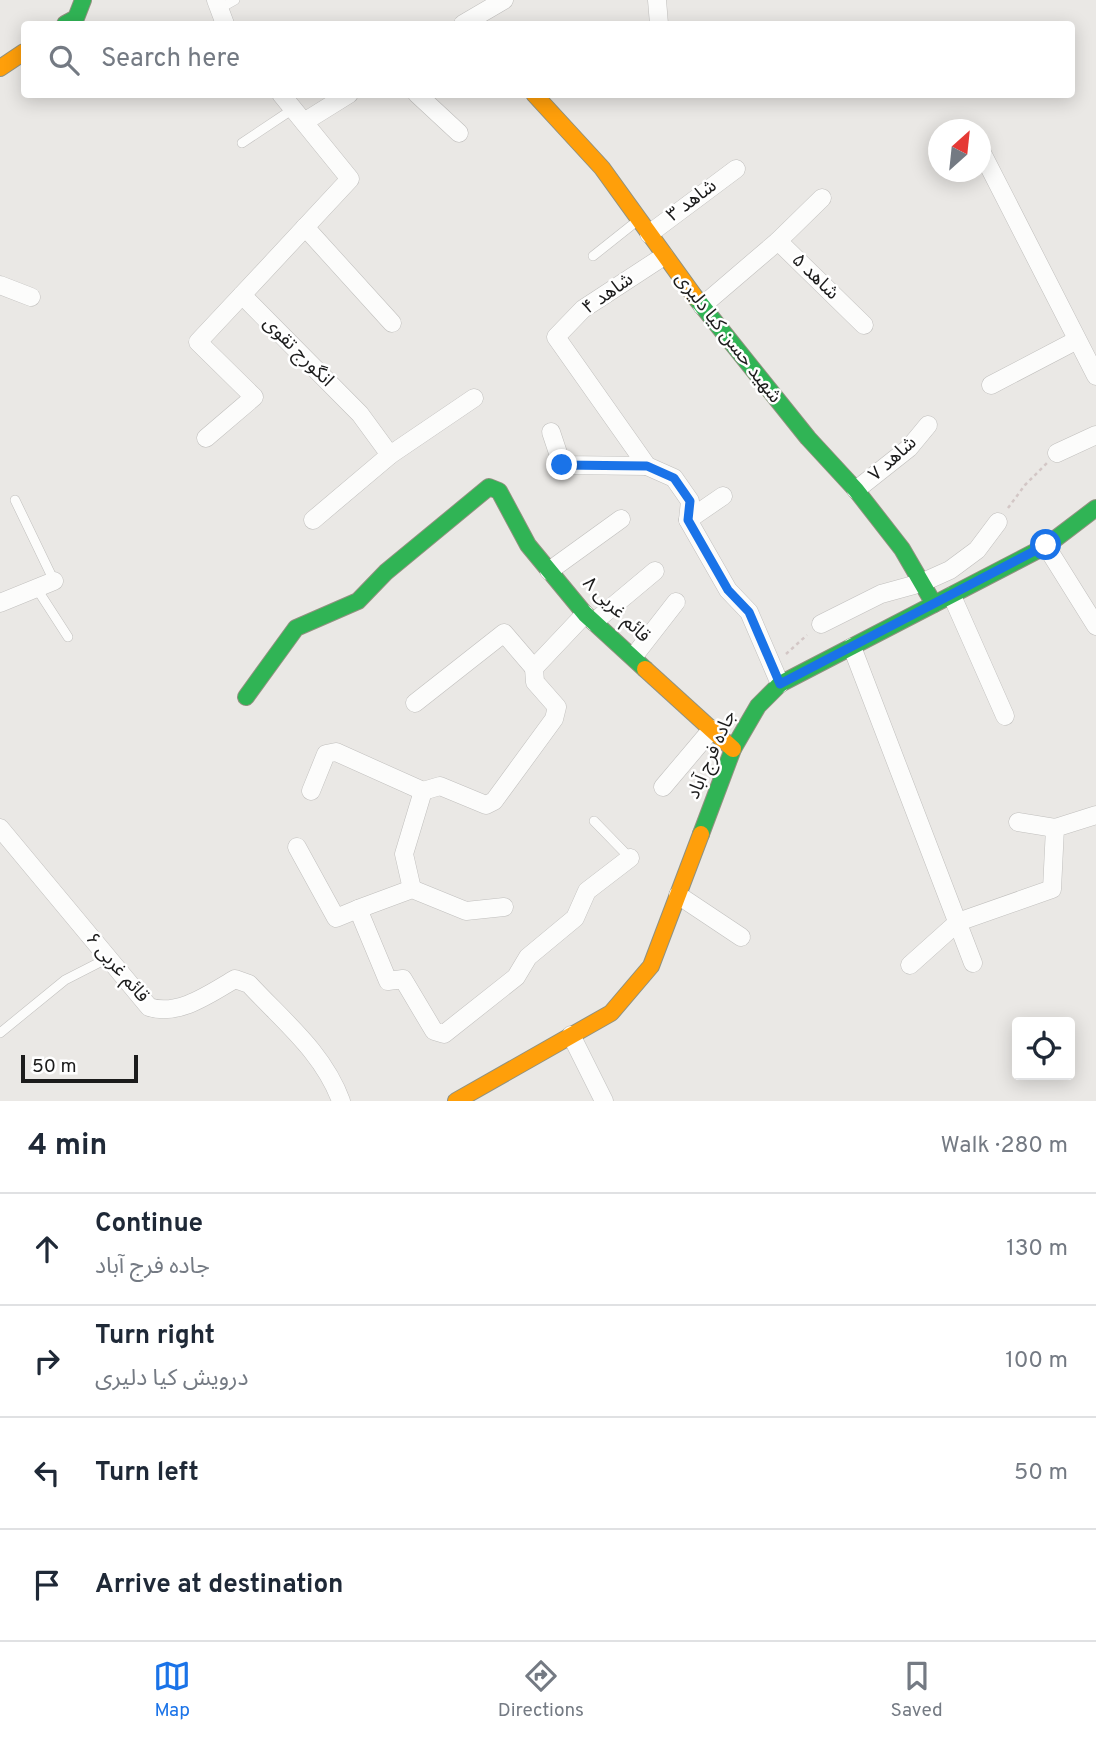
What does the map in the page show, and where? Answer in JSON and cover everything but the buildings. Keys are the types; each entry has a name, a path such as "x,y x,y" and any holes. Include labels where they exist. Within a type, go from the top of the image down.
{"street":[{"path":"70,21 76,18 82,0"},
{"path":"472,21 503,0"},
{"path":"656,0 659,21"},
{"path":"0,68 21,54"},
{"path":"206,438 254,397 198,342 350,179 284,98"},
{"path":"299,116 340,98"},
{"path":"421,98 459,132"},
{"name":"شهید حسن کیا دلیری","path":"538,98 602,168 702,306 808,438 856,490 902,549 934,604"},
{"name":"شاهد ۳","path":"644,227 736,169"},
{"path":"991,172 1096,376"},
{"path":"778,241 822,198"},
{"path":"305,227 392,323"},
{"name":"شاهد ۵","path":"702,306 778,241 864,325"},
{"name":"شاهد ۴","path":"647,466 556,337 583,309 664,256"},
{"path":"0,285 31,297"},
{"name":"انگورج تقوی","path":"242,295 360,414 390,455"},
{"path":"991,385 1077,340"},
{"path":"313,520 390,455 474,398"},
{"name":"شاهد ۷","path":"856,490 909,448 928,425"},
{"path":"551,432 562,465 647,466 674,478 690,501 688,520 728,590 749,612 780,684"},
{"path":"1058,453 1096,435"},
{"name":"قائم غربی ۸","path":"246,697 296,628 358,601 386,572 489,487 499,491 528,545 590,618 733,749"},
{"path":"688,520 723,496"},
{"name":"جاده فرج آباد","path":"456,1101 611,1013 651,966 733,749 758,706 780,684 1046,545 1096,508"},
{"path":"549,571 621,519"},
{"path":"821,624 881,594 921,583 950,570 977,550 998,522"},
{"path":"1046,545 1096,626"},
{"path":"534,668 590,618 655,571"},
{"path":"0,603 54,581"},
{"path":"951,596 1005,716"},
{"path":"634,656 676,602"},
{"path":"312,791 326,754 336,752 423,791 440,786 486,805 494,801 554,719 557,707 535,682 534,668 504,633 415,703"},
{"path":"852,647 973,963"},
{"path":"663,787 712,729"},
{"path":"412,889 404,854 423,791"},
{"path":"1018,822 1055,828 1096,815"},
{"name":"قائم غربی ۶","path":"0,828 149,1007 160,1011 203,998 235,979 249,984 318,1056 341,1101"},
{"path":"910,965 958,922 1052,889 1055,828"},
{"path":"297,847 336,918 412,889 466,911 504,907"},
{"path":"358,909 388,981 403,979 434,1031 444,1034 516,977 528,957 575,918 587,891 630,858"},
{"path":"678,894 741,937"},
{"path":"571,1035 604,1101"}],"lane":[{"path":"242,143 299,116"},
{"path":"593,256 644,227"},
{"path":"15,500 54,581"},
{"path":"37,589 68,637"},
{"path":"594,821 630,858"},
{"path":"0,1033 65,980 108,958"}],"path":[{"path":"998,522 1025,485 1058,453"},
{"path":"773,665 821,624"}],"traffic: fast":[{"path":"70,21 76,18 83,0"},
{"path":"695,297 808,438 856,490 902,549 934,604"},
{"path":"246,697 296,628 358,601 386,572 489,487 499,491 528,545 585,614 645,669"},
{"path":"701,834 733,749 758,706 780,684 1046,546 1096,508"}],"traffic: slow":[{"path":"0,68 21,54"},
{"path":"538,98 602,168 695,297"},
{"path":"645,669 733,749"},
{"path":"456,1101 611,1013 651,966 701,834"}],"route":[{"path":"562,465 647,466 674,478 690,501 688,520 728,590 749,612 780,684 1046,545"}]}
